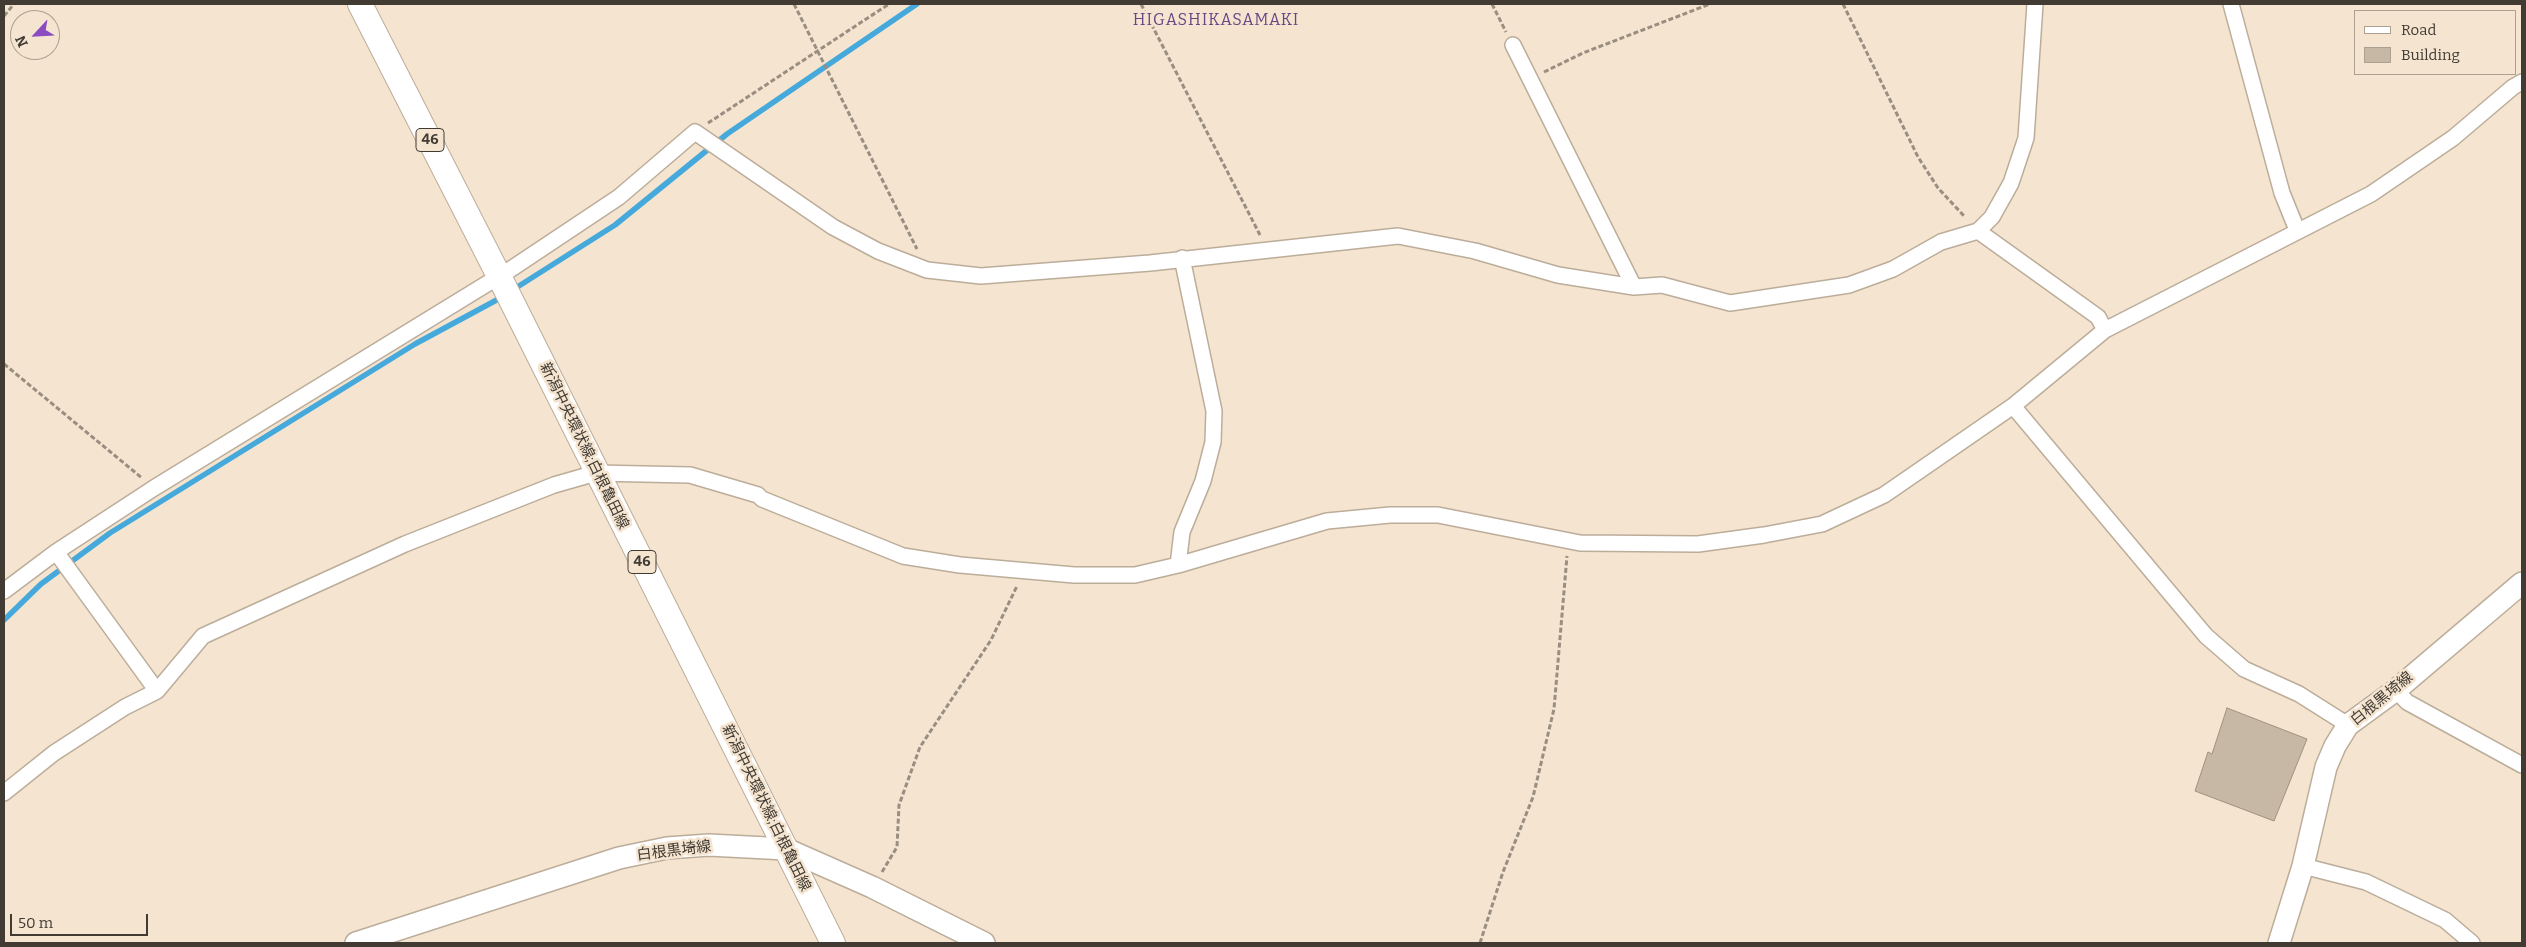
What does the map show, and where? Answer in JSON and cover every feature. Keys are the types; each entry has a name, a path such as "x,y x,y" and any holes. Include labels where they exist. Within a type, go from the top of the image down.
{"main road":[{"name":"新潟中央環状線;白根亀田線","path":"360,4 748,770 833,943"},
{"name":"白根黒埼線","path":"2279,943 2303,866 2326,767 2335,746 2348,726 2396,690 2522,583"},
{"name":"白根黒埼線","path":"356,943 619,858 668,848 709,845 786,849 872,887 984,943"}],"street":[{"path":"4,591 56,552 154,488 499,276 619,197 695,132 833,226 878,251 927,270 980,276 1398,236 1475,251 1558,275 1634,287 1662,285 1730,303 1849,285 1893,269 1941,242 1978,231 1992,217 2011,183 2026,138 2035,4"},
{"path":"2231,4 2282,193 2297,230"},
{"path":"1513,45 1634,287"},
{"path":"4,793 54,753 157,690 203,636 405,544 554,485 596,473 690,475 758,495 762,499 903,556 960,565 1074,575 1136,574 1178,565 1327,521 1390,515 1438,515 1589,544 1698,544 1764,535 1822,524 1884,495 2013,406 2105,330 2297,230 2371,194 2454,138 2513,87 2522,82"},
{"path":"1978,231 2098,317 2105,330"},
{"path":"1178,565 1182,532 1203,481 1213,442 1214,411 1182,258"},
{"path":"2013,406 2206,636 2244,669 2299,694 2348,726"},
{"path":"56,552 157,690"},
{"path":"2396,690 2407,702 2522,765"},
{"path":"2303,866 2366,882 2445,920 2472,943"}],"path":[{"path":"4,16 14,4"},
{"path":"794,4 927,270"},
{"path":"695,132 889,4"},
{"path":"1141,4 1265,249"},
{"path":"1492,4 1513,45"},
{"path":"1529,80 1583,53 1710,4"},
{"path":"1843,4 1918,157 1938,188 1978,231"},
{"path":"4,364 154,488"},
{"path":"1480,943 1503,872 1533,797 1554,709 1568,541"},
{"path":"872,887 897,847 898,805 920,746 991,640 1024,570"}],"building":[{"path":"2227,708 2307,739 2274,821 2195,791 2208,752 2212,754"}],"waterway":[{"path":"511,291 615,225 727,134 917,4"},
{"path":"4,620 41,584 110,533 415,344 504,296"}],"district":[{"name":"HIGASHIKASAMAKI","path":"1216,21"}]}
